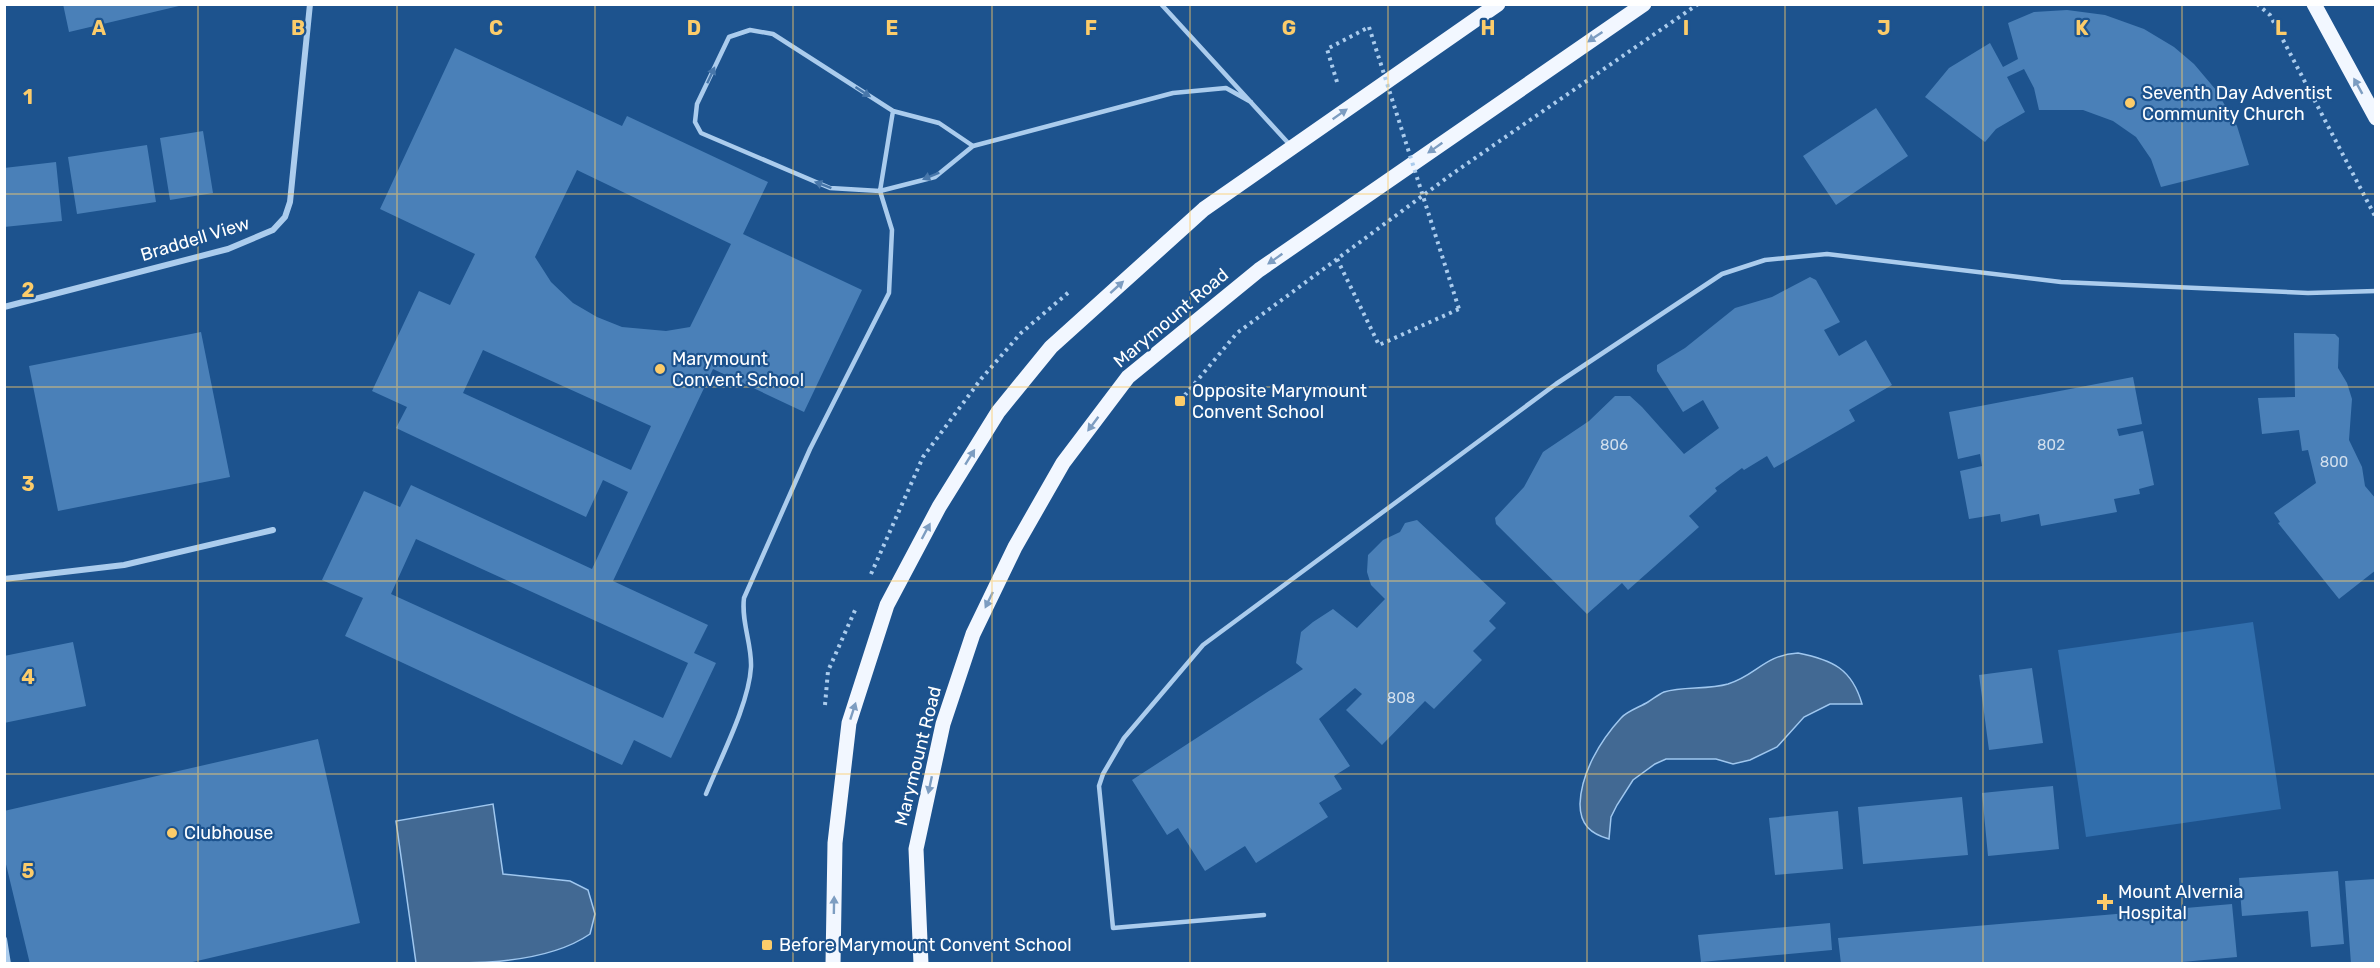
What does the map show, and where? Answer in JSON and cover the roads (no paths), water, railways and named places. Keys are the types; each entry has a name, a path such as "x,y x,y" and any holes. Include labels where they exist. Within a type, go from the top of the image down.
{"main road":[{"path":"833,963 835,843 849,723 887,605 939,507 998,412 1051,347 1204,209 1498,4"},
{"name":"Marymount Road","path":"921,963 916,849 943,724 973,634 1015,548 1063,463 1114,395 1128,377 1259,270 1644,4"},
{"path":"2314,4 2376,118"}],"street":[{"name":"Braddell View","path":"4,308 228,249 273,230 285,217 290,202 310,4"},
{"path":"4,579 124,565 273,530"},
{"path":"4,939 8,963"}],"lane":[{"path":"1161,4 1292,147"},
{"path":"973,146 939,123 893,111 773,34 750,30 729,37 697,104 695,122 701,133 830,188 880,190 935,177 973,146 1173,93 1226,88 1251,102"},
{"path":"706,794 747,691 751,667 742,615 744,598 810,449 889,293 892,230 880,190 893,111"},
{"path":"1264,915 1113,928 1099,786 1103,774 1124,738 1203,645 1556,384 1722,273 1765,260 1827,254 2061,282 2308,293 2376,291"}],"place":[{"name":"Seventh Day Adventist Community Church","path":"2130,103"},
{"name":"Marymount Convent School","path":"660,369"},
{"name":"Opposite Marymount Convent School","path":"1180,401"},
{"name":"Clubhouse","path":"172,833"},
{"name":"Mount Alvernia Hospital","path":"2105,902"},
{"name":"Before Marymount Convent School","path":"767,945"}]}
